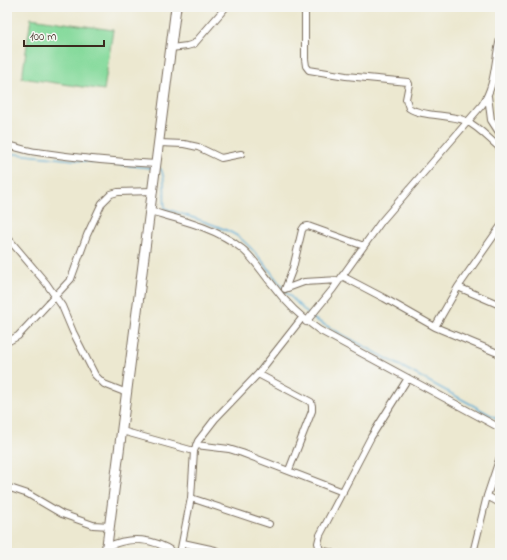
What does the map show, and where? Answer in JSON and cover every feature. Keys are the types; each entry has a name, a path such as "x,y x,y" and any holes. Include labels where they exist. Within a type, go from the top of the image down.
{"main road":[{"path":"107,550 176,7"}],"street":[{"path":"171,48 194,44 226,7"},
{"path":"305,7 305,59 306,66 309,70 346,76 408,82 409,84 406,99 409,108 412,110 450,116 467,121 500,148"},
{"path":"180,553 191,498 195,448 198,441 215,419 258,374 341,278 381,222 488,96 492,85 500,39"},
{"path":"492,85 500,86"},
{"path":"488,96 492,120 500,134"},
{"path":"159,143 184,144 198,147 221,158 241,154"},
{"path":"7,145 34,152 130,163 156,164"},
{"path":"7,342 18,336 39,312 56,297 71,279 87,235 102,203 111,194 118,192 153,191"},
{"path":"150,211 219,234 232,241 249,255 278,293 304,320 319,330 500,426"},
{"path":"285,289 293,268 304,227 308,226 364,246"},
{"path":"435,328 458,287 499,230"},
{"path":"7,237 62,306 95,375 104,384 127,394"},
{"path":"278,293 304,282 341,278 384,298 435,328 500,354"},
{"path":"458,287 500,305"},
{"path":"258,374 311,402 312,411 289,470"},
{"path":"332,553 319,551 318,543 320,535 371,437 408,378"},
{"path":"122,431 195,448 229,449 289,470 343,492"},
{"path":"481,553 473,552 487,496 500,457"},
{"path":"7,487 28,494 62,514 93,525 110,526"},
{"path":"487,496 500,502"},
{"path":"191,498 269,524"},
{"path":"107,550 123,540 134,539 157,543 172,552"},
{"path":"183,543 215,550 221,553"}],"green space":[{"path":"31,18 113,30 104,90 22,78"}],"waterway":[{"path":"7,153 152,168"},
{"path":"159,169 161,169 164,179 165,208 215,226 240,238 258,255 283,288"},
{"path":"285,291 309,315"},
{"path":"312,318 500,420"}]}
